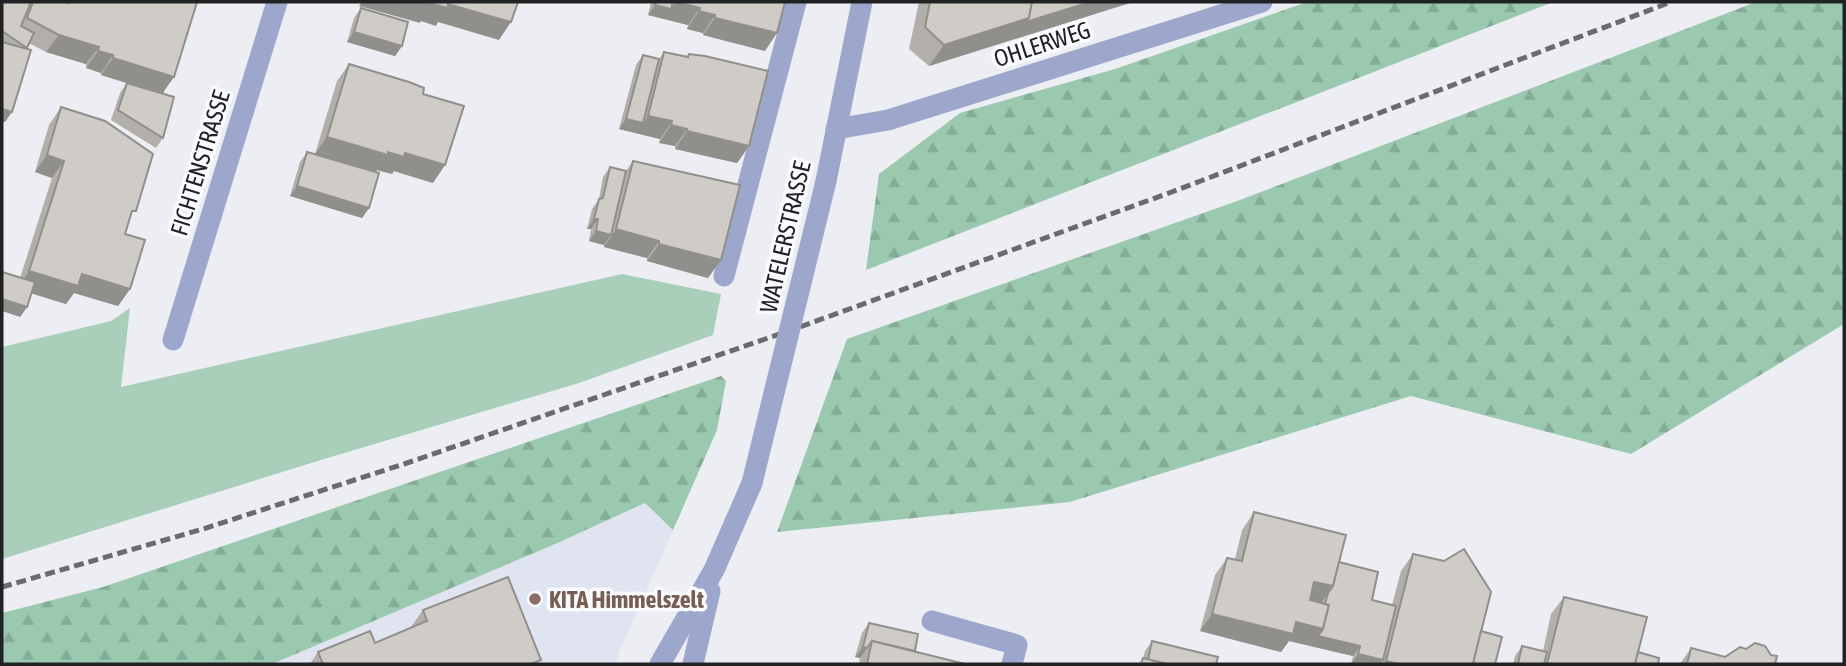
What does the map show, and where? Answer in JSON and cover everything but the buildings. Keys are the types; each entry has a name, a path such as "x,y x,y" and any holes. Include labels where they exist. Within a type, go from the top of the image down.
{"street":[{"name":"FICHTENSTRASSE","path":"173,340 277,2"},
{"name":"WATELERSTRASSE","path":"724,276 796,2"},
{"name":"WATELERSTRASSE","path":"715,570 752,483 826,181 862,2"},
{"name":"OHLERWEG","path":"836,129 888,120 1262,2"},
{"path":"660,664 715,570"},
{"path":"693,664 715,570"},
{"path":"932,621 1017,645 1012,664"}],"shaded area":[{"name":"KITA Himmelszelt","path":"645,503 673,530 616,664 272,664 553,545"}],"green space":[{"path":"1307,2 1553,2 866,270 879,174 960,113 1115,69"},
{"path":"1756,2 1844,2 1844,324 1631,454 1411,396 1070,502 777,532 847,339 1240,200"},
{"path":"622,274 721,294 713,335 579,383 2,559 2,347 111,321 130,308 121,387"},
{"path":"721,376 726,381 717,430 673,530 645,503 553,545 272,664 2,664 2,613 103,587"}],"railway":[{"path":"2,587 203,529 407,463 797,328 1169,193 1671,2"}],"place":[{"name":"KITA Himmelszelt","path":"535,599"}]}
